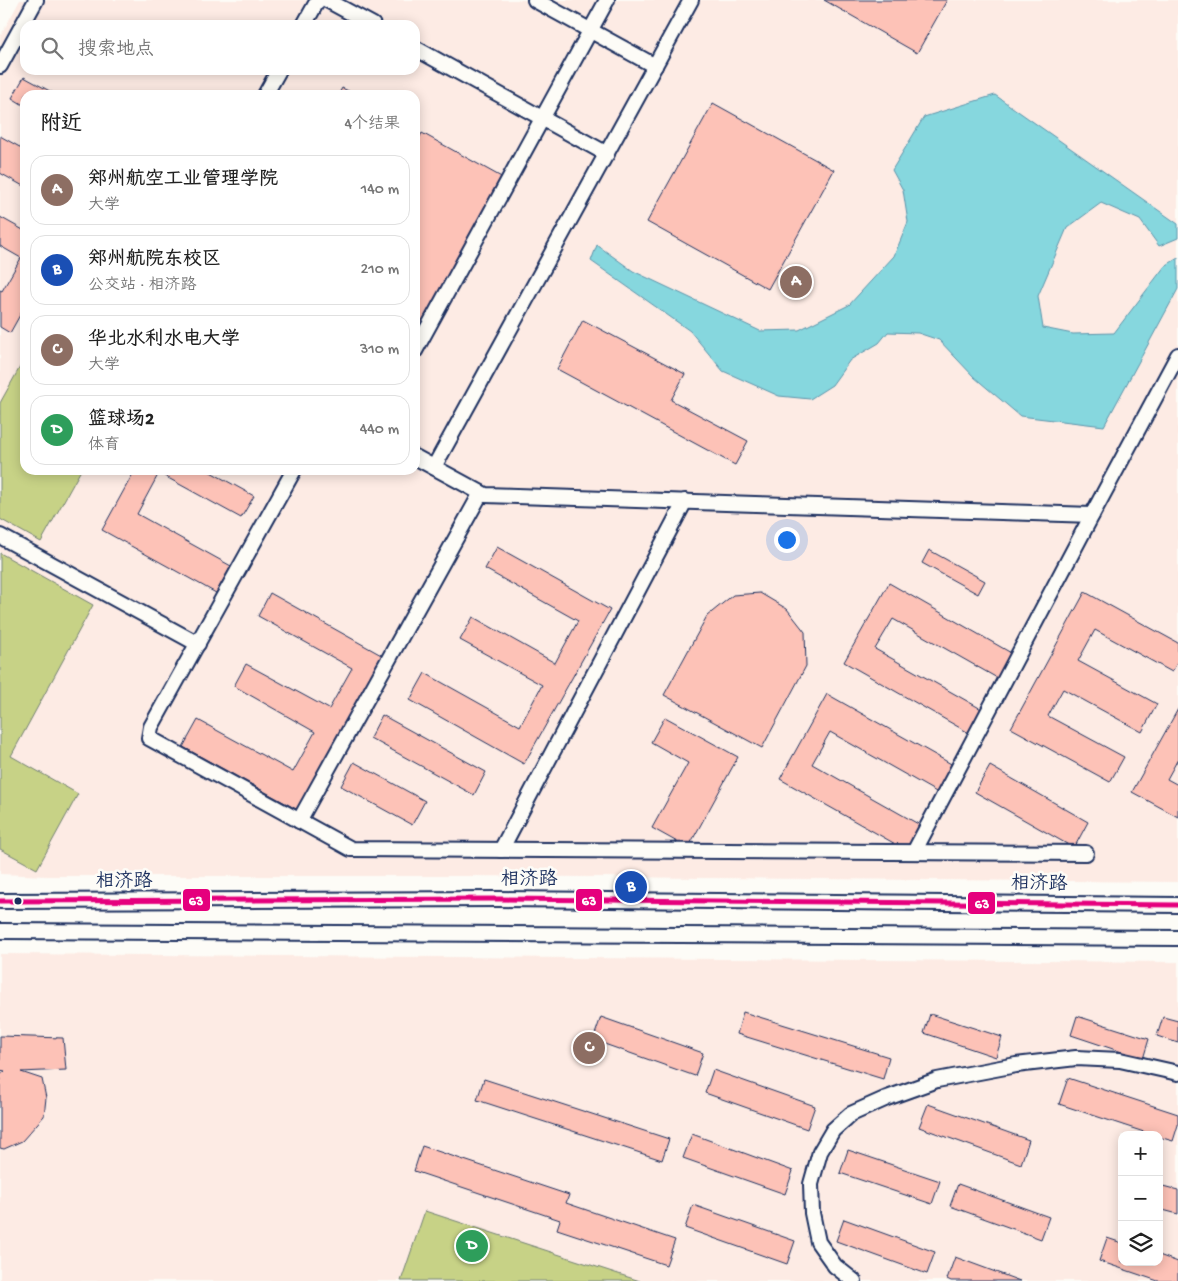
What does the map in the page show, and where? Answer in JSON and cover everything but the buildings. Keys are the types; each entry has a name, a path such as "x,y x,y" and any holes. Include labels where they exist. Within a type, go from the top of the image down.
{"street":[{"path":"25,20 36,0"},
{"path":"307,20 318,0"},
{"path":"327,0 364,20"},
{"path":"535,0 655,66"},
{"path":"420,342 607,0"},
{"path":"434,467 691,0"},
{"path":"0,66 20,29"},
{"path":"420,51 607,154"},
{"path":"268,90 276,75"},
{"path":"914,852 1178,355"},
{"path":"420,460 486,495 685,500 1092,515"},
{"path":"291,475 151,728 149,738 351,849 1086,853"},
{"path":"300,821 481,492"},
{"path":"501,850 685,500"},
{"path":"0,536 198,644"},
{"name":"相济路","path":"0,901 499,898 1178,905"},
{"path":"0,931 1178,938"},
{"path":"854,1281 835,1266 818,1242 812,1212 811,1184 820,1152 833,1130 851,1114 887,1098 937,1080 1016,1065 1076,1058 1120,1060 1178,1073"}],"shaded area":[{"path":"20,0 1178,0 1178,882 468,876 47,876 0,874 0,37"},
{"path":"0,954 1178,962 1178,1281 0,1281"}],"green space":[{"path":"20,367 20,475 78,475 41,542 0,519 0,403"},
{"path":"0,553 93,605 11,756 78,794 37,869 0,849"},
{"path":"425,1211 640,1281 401,1281"}],"water":[{"path":"995,95 1178,224 1178,238 1159,246 1140,220 1101,203 1067,228 1038,296 1043,328 1073,334 1114,333 1165,266 1178,258 1178,289 1104,426 1020,416 974,377 939,340 918,333 888,332 879,343 850,360 832,385 810,399 779,396 723,371 690,331 591,261 597,245 633,271 760,331 799,330 849,305 894,256 908,222 903,190 892,170 924,117"}],"transit line":[{"name":"63","path":"0,901 499,899 1178,905"}],"place":[{"name":"郑州航空工业管理学院","path":"796,282"},
{"name":"郑州航院东校区","path":"631,887"},
{"name":"华北水利水电大学","path":"589,1048"},
{"name":"篮球场2","path":"472,1246"}]}
